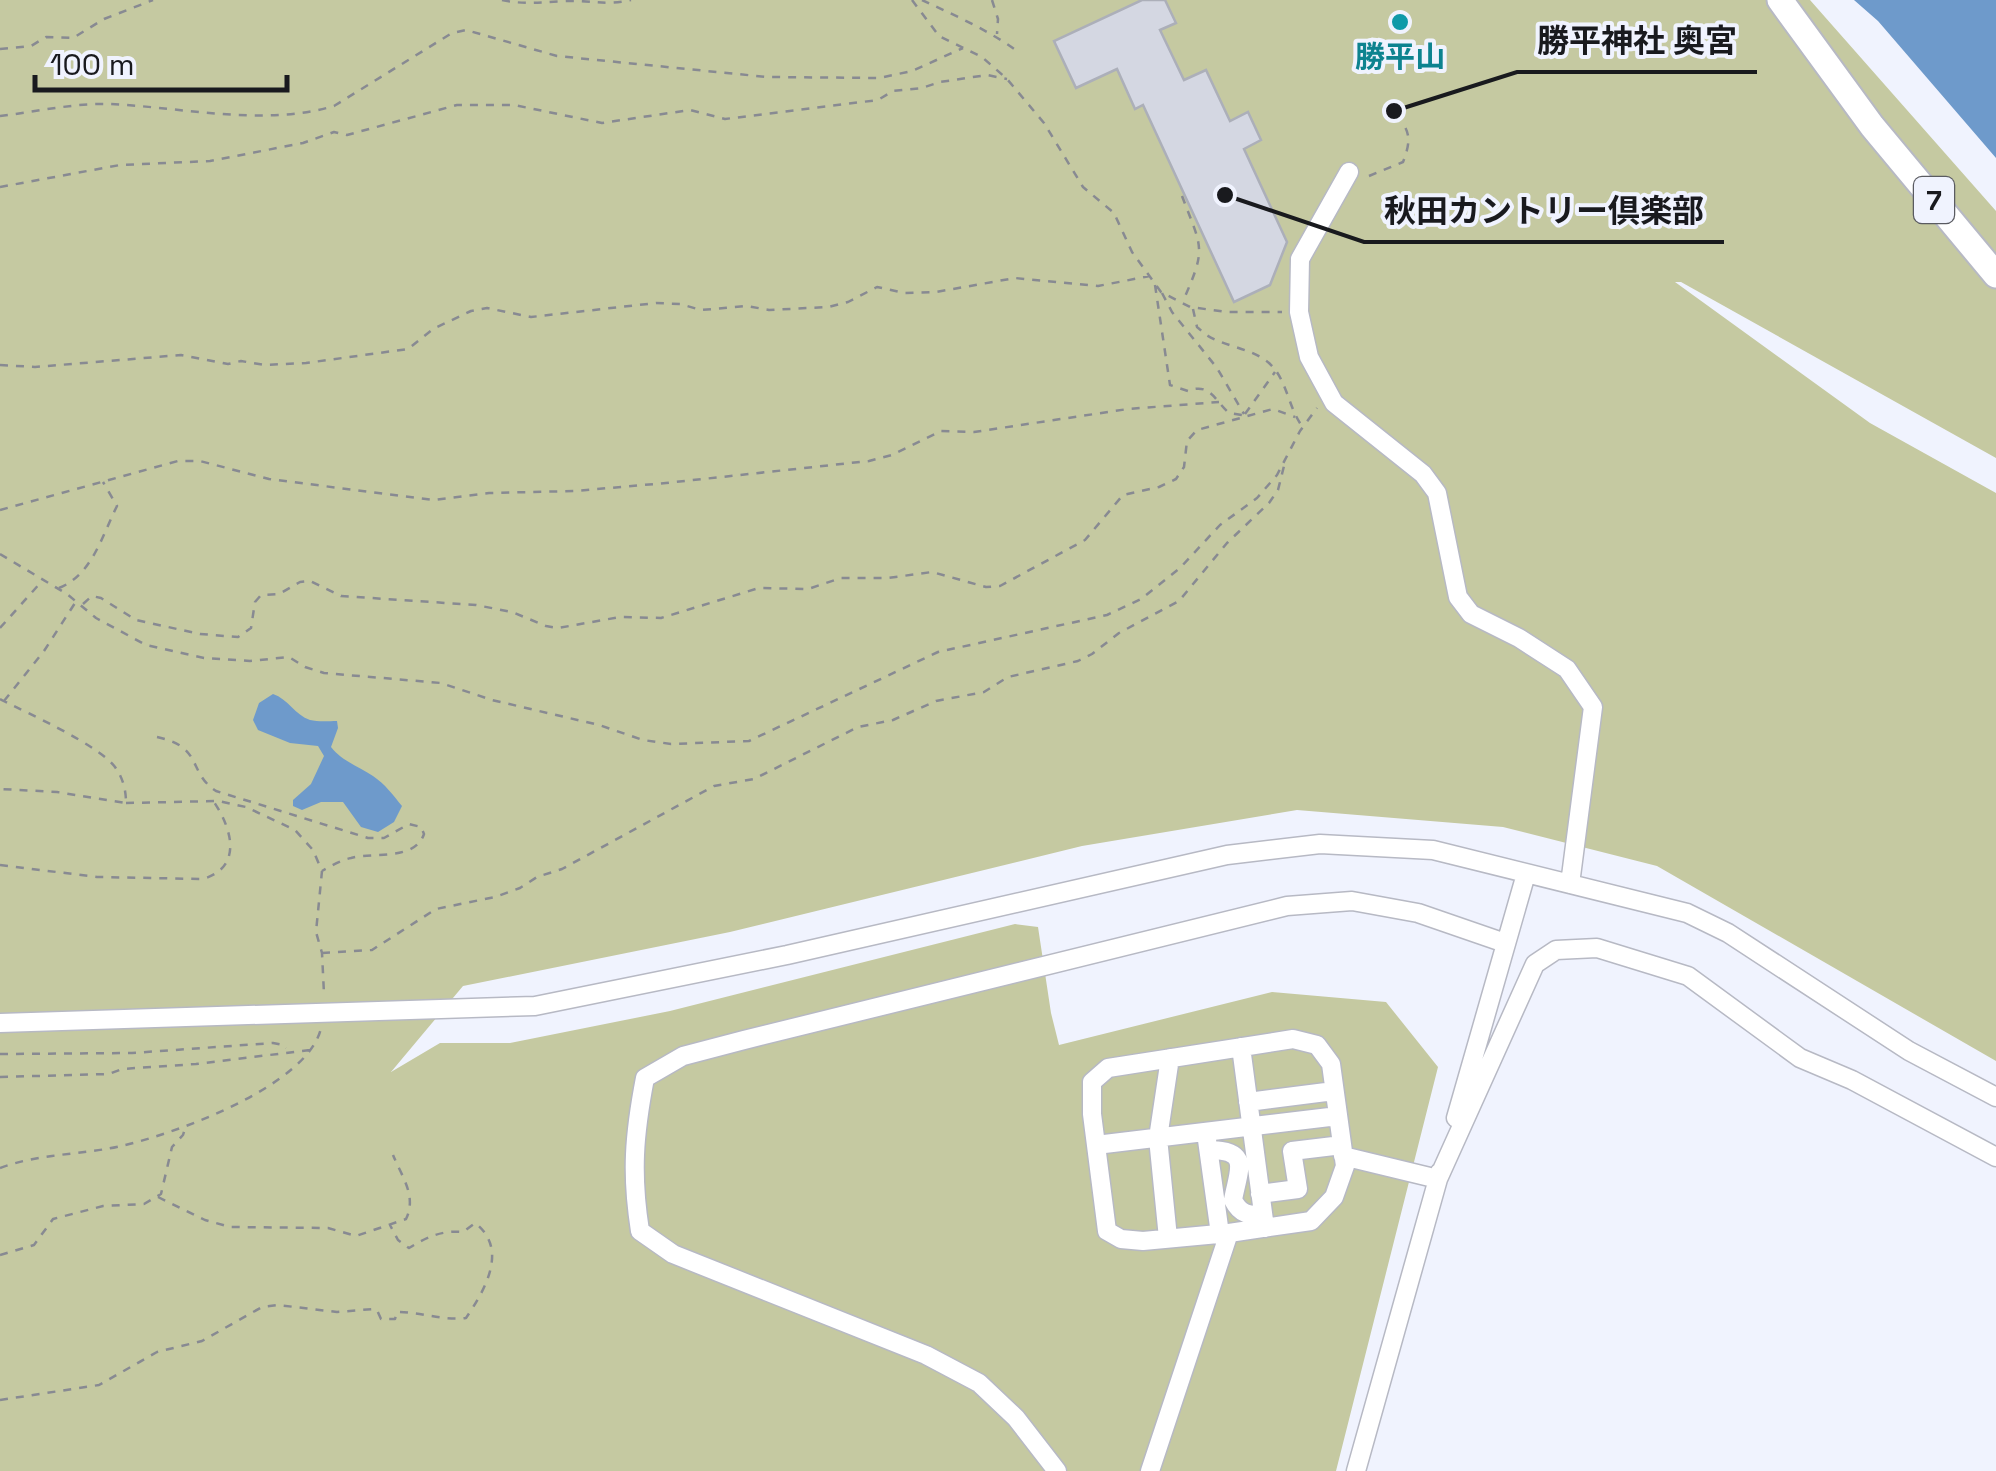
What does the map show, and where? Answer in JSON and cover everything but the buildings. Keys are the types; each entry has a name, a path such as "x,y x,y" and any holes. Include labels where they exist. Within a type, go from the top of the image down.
{"highway":[{"name":"7","path":"1780,0 1872,126 1996,275"}],"street":[{"path":"1349,172 1300,259 1299,312 1310,357 1334,403 1423,474 1437,492 1458,597 1471,614 1568,669 1593,707 1570,884"},
{"path":"0,1023 535,1006 770,959 1228,855 1320,844 1433,850 1687,913 1728,934 1908,1051 1996,1097"},
{"path":"1356,1471 1526,874"},
{"path":"1056,1471 1016,1418 980,1383 926,1355 673,1254 640,1232 634,1192 634,1134 644,1078 683,1056 1287,906 1352,901 1418,913 1505,943"},
{"path":"1438,1180 1534,964 1556,950 1596,948 1688,976 1800,1058 1852,1080 1996,1157"},
{"path":"1293,1039 1317,1045 1331,1064 1344,1166 1334,1197 1311,1221 1264,1221 1225,1233 1168,1238 1121,1239 1106,1231 1092,1082 1108,1068 1170,1058 1293,1039"},
{"path":"1241,1047 1264,1221"},
{"path":"1168,1238 1158,1138 1170,1058"},
{"path":"1248,1102 1285,1088 1334,1092"},
{"path":"1096,1145 1158,1138 1208,1141 1251,1127 1338,1116"},
{"path":"1208,1141 1236,1156 1240,1167 1234,1200 1238,1209 1264,1221"},
{"path":"1150,1471 1225,1233 1208,1141"},
{"path":"1260,1194 1298,1189 1292,1151 1342,1150 1438,1180"}],"path":[{"path":"0,48 30,46 46,37 73,38 104,19 153,0"},
{"path":"502,0 522,4 571,0 608,5 631,0"},
{"path":"912,0 939,36 982,57 1044,123 1083,188 1114,214 1132,252 1172,312 1209,356 1244,415"},
{"path":"922,0 996,36 1018,52"},
{"path":"992,0 998,20 996,36"},
{"path":"0,116 103,104 263,116 318,110 334,106 452,32 466,30 557,56 767,77 880,78 912,71 962,48"},
{"path":"0,187 120,166 210,160 303,143 334,132 362,131 457,105 514,104 602,124 690,110 725,119 878,100 893,92 986,75 1006,79"},
{"path":"1349,172 1372,176 1403,162 1409,145 1404,124"},
{"path":"1182,196 1202,248 1182,302"},
{"path":"0,365 35,367 181,355 228,364 306,363 408,350 433,329 471,311 487,308 530,317 656,303 701,310 747,306 769,310 828,307 877,288 936,292 1015,278 1098,286 1150,276"},
{"path":"1155,284 1170,385 1188,392 1196,388 1206,390 1230,413 1244,415"},
{"path":"1161,292 1193,307 1227,312 1299,312"},
{"path":"1193,307 1197,327 1205,334 1267,361 1302,427"},
{"path":"1244,415 1276,372"},
{"path":"0,554 58,588 96,618 165,652 250,660 288,658 324,673 441,683 643,740 672,744 749,740 938,652 1108,615 1142,599 1180,568 1220,525 1257,498 1277,475 1302,427 1330,395"},
{"path":"0,510 178,461 200,461 268,479 433,500 489,493 575,491 870,462 941,431 974,432 1128,409 1218,402"},
{"path":"80,606 92,596 136,620 200,634 238,637 254,623 254,602 260,595 279,594 310,581 340,596 476,606 512,612 558,628 620,616 661,618 759,588 808,589 841,578 888,578 932,572 986,587 1000,586 1085,540 1123,496 1159,487 1176,478 1184,467 1188,441 1196,430 1272,409 1295,417"},
{"path":"322,953 372,950 436,908 520,888 538,877 562,870 714,786 754,779 858,727 893,720 936,701 984,692 1008,677 1092,654 1119,633 1180,601 1227,543 1269,504 1278,490 1285,460"},
{"path":"58,588 74,582 86,568 116,506 102,481"},
{"path":"0,628 43,580"},
{"path":"76,602 44,651 2,700 114,765 126,790 126,803"},
{"path":"157,737 173,740 191,753 207,786 216,791 368,838 384,838 409,824 421,828 424,834 422,842 407,851 351,858 322,871"},
{"path":"0,789 56,792 126,803 213,801 246,807 296,830 313,850 322,871 316,932 322,953 324,1002"},
{"path":"0,866 97,877 204,879 219,874 227,863 230,846 228,831 213,801"},
{"path":"0,1168 23,1160 108,1149 156,1137 265,1090 298,1066 318,1042 321,1027"},
{"path":"0,1054 132,1053 273,1043 284,1045 286,1050"},
{"path":"0,1077 109,1074 286,1050 312,1050"},
{"path":"0,1255 34,1245 54,1219 102,1206 144,1204 158,1197 172,1147 187,1124"},
{"path":"158,1197 205,1220 230,1227 328,1228 356,1236 406,1219 411,1208 410,1195 393,1156"},
{"path":"0,1400 99,1385 157,1352 202,1341 262,1307 278,1304 337,1312 372,1309 388,1322 395,1319 397,1312 438,1319 466,1318 492,1276 492,1257 478,1225 463,1232 430,1235 409,1248 398,1240 390,1225"}],"green space":[{"path":"0,0 1810,0 1996,211 1996,458 1675,282 1870,423 1996,493 1996,1061 1657,866 1503,827 1297,810 1082,846 730,932 463,986 391,1072 440,1043 510,1043 670,1011 1015,924 1038,927 1059,1045 1272,992 1386,1002 1438,1067 1336,1471 0,1471"}],"water":[{"path":"1854,0 1996,0 1996,158 1878,21"},
{"path":"273,694 310,720 337,721 331,747 392,794 402,806 394,822 378,832 361,827 343,802 321,802 302,810 293,806 293,800 311,784 324,756 318,746 290,743 258,730 253,720 259,703"}],"place":[{"name":"勝平山","path":"1400,22"},
{"name":"勝平神社 奥宮","path":"1394,111"},
{"name":"秋田カントリー倶楽部","path":"1225,195"}]}
